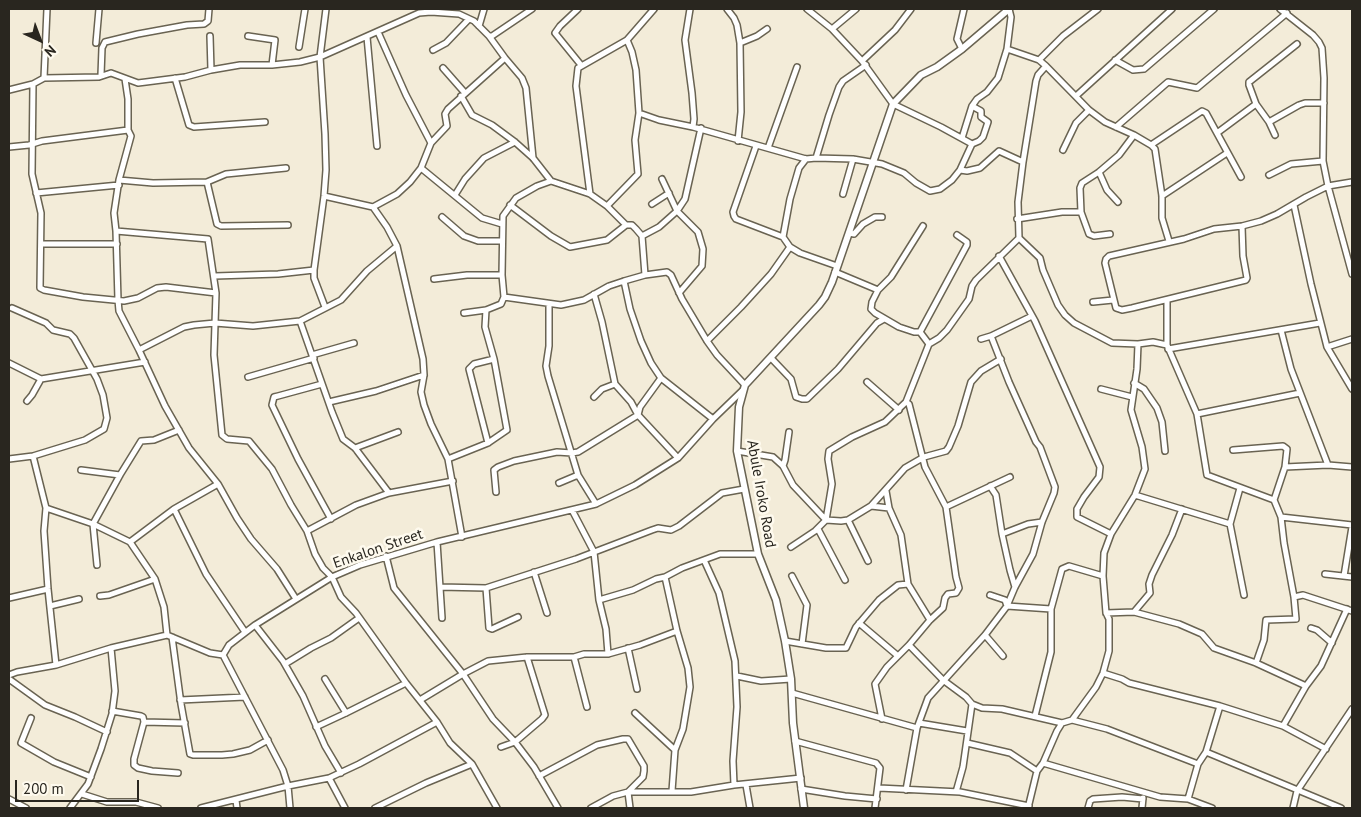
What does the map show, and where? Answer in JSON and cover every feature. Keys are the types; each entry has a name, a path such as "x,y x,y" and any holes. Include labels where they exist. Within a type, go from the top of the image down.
{"street":[{"path":"44,78 47,9"},
{"path":"96,43 99,9"},
{"path":"101,75 102,48 105,42 187,25 204,24 208,21 209,9"},
{"path":"299,47 305,9"},
{"path":"325,307 314,278 314,270 326,170 320,57 326,9"},
{"path":"479,26 484,9"},
{"path":"490,36 532,9"},
{"path":"578,9 555,33 581,65"},
{"path":"590,194 576,73 581,65 610,51 627,40 654,9"},
{"path":"690,9 685,40 692,93 693,127"},
{"path":"727,9 737,25 740,43 741,112 738,141"},
{"path":"807,9 832,29 864,63 893,104 972,144"},
{"path":"832,29 856,9"},
{"path":"816,158 840,87 895,30 911,9"},
{"path":"962,49 957,38 964,9"},
{"path":"504,297 549,304 568,303 584,300 624,281 645,275 668,272 707,341 744,387 820,305 832,282 893,104 921,75 937,67 962,49 1009,9 1011,17 1007,49 998,78 987,92 976,99 962,138"},
{"path":"1039,60 1063,36 1098,9"},
{"path":"1115,60 1133,70 1144,69 1214,9"},
{"path":"1280,9 1306,28 1320,42 1324,78 1322,161 1352,274"},
{"path":"1076,96 1168,10"},
{"path":"9,90 33,84 44,78 98,77 111,73 138,83 185,77 240,65 272,65 300,62 320,57 425,12 459,14 479,26 490,36 522,78 526,88 533,158"},
{"path":"1116,127 1168,82 1197,88 1287,14"},
{"path":"433,50 446,43 469,19"},
{"path":"740,43 757,36 767,29"},
{"path":"378,32 406,95 431,143"},
{"path":"210,36 211,70"},
{"path":"248,36 275,40 272,65"},
{"path":"367,37 377,146"},
{"path":"607,206 638,174 635,140 639,113 636,70 627,40"},
{"path":"1275,135 1269,122 1256,104 1249,82 1297,44"},
{"path":"1007,49 1039,60 1089,110 1116,127 1151,144 1155,149 1162,196 1162,218 1169,242"},
{"path":"324,196 373,207 397,194 422,168 431,143 447,126 445,114 463,94 505,58"},
{"path":"1046,66 1038,75 1036,81 1022,162 1017,219 1019,238 1040,258 1058,305 1065,315 1074,323 1112,343 1138,344 1153,342 1168,347 1320,323"},
{"path":"768,148 797,67"},
{"path":"443,68 463,94 472,116 492,125 515,142 533,158 551,181 590,194 607,206 626,225"},
{"path":"175,78 189,125 194,128 265,122"},
{"path":"125,79 128,99 128,130 131,141 119,182 114,213 120,311 140,350 164,406 178,430 189,448 218,484 251,539 277,569 296,599"},
{"path":"33,84 32,174 40,214 39,280 42,289 83,297 124,301 157,288 166,287 216,293"},
{"path":"1269,122 1299,105 1305,103 1324,103"},
{"path":"1216,133 1256,104"},
{"path":"639,113 659,120 701,128 738,141 806,159 854,159 874,162 904,173 930,191 940,189 952,180 960,170 972,144 983,137 988,122 981,116 981,111 972,106"},
{"path":"1063,150 1076,123 1089,110"},
{"path":"1151,144 1202,111 1206,113 1241,177"},
{"path":"642,236 659,227 677,211 685,199 701,128"},
{"path":"9,146 24,146 32,143 128,130"},
{"path":"1110,234 1094,236 1089,234 1081,212 1080,188 1082,183 1099,172 1119,154 1134,135"},
{"path":"455,195 465,179 484,158 515,142"},
{"path":"756,146 733,212 736,219 783,237 790,247 800,253 878,290"},
{"path":"960,170 967,171 980,168 998,151 1022,162"},
{"path":"1162,196 1227,153"},
{"path":"783,237 790,199 799,168 806,159"},
{"path":"843,194 854,159"},
{"path":"1269,175 1291,164 1322,161"},
{"path":"36,193 119,182 208,182 226,174 286,168"},
{"path":"422,168 482,218 502,224"},
{"path":"1099,172 1107,190 1118,202"},
{"path":"662,179 677,211 698,232 702,249 702,266 679,293"},
{"path":"464,312 486,310 498,306 504,297 502,275 503,216 516,198 531,189 551,181"},
{"path":"208,182 217,224 221,226 288,225"},
{"path":"1242,226 1246,280 1122,310 1116,308 1105,263 1106,259 1110,256 1184,239 1214,228 1242,226 1277,214 1306,196 1328,186 1352,182"},
{"path":"652,204 668,193"},
{"path":"510,205 551,236 570,247 607,240 626,225 632,225 642,236 645,275"},
{"path":"1294,205 1327,347 1352,389"},
{"path":"373,207 397,246 423,359 424,375 421,392 431,424 448,459 462,537"},
{"path":"1017,219 1062,212 1081,212"},
{"path":"442,217 464,236 478,241 502,241"},
{"path":"849,233 854,234 863,224 875,217 882,217"},
{"path":"920,332 899,327 884,319 872,309 872,302 878,290 891,277 924,226"},
{"path":"116,231 208,238 216,293 214,354 222,435 227,439 249,441 272,469 307,531 315,554 323,568 332,577 341,597 437,722 450,743 472,764 497,808"},
{"path":"920,332 967,246 967,242 957,235"},
{"path":"791,547 818,529 826,520 832,484 828,459 829,451 886,422 899,410 906,402 929,344 947,330 969,299 972,286 976,280 1019,238"},
{"path":"41,244 116,244"},
{"path":"140,350 184,327 215,323 253,326 300,321 341,300 367,271 397,246"},
{"path":"707,341 742,307 771,274 790,247"},
{"path":"999,256 1032,316 1100,468 1099,477 1077,509 1077,517 1111,534"},
{"path":"214,276 278,274 314,270"},
{"path":"434,279 467,275 502,275"},
{"path":"624,281 641,342 651,363 661,378 713,418"},
{"path":"594,294 616,384 631,402 638,415 678,458"},
{"path":"1093,302 1113,300"},
{"path":"1167,300 1168,347 1197,414 1207,475 1274,500"},
{"path":"549,304 549,346 546,366 578,475 596,504"},
{"path":"9,459 33,456 85,440 104,429 106,418 103,395 78,342 70,334 53,330 46,323 12,308"},
{"path":"448,459 488,443 507,430 494,359 486,328 486,310"},
{"path":"876,313 877,323"},
{"path":"981,339 1032,316"},
{"path":"771,358 791,379 796,397 802,400 806,399 838,369 877,323 884,319"},
{"path":"300,321 343,439 355,448 389,493"},
{"path":"1281,330 1291,370 1328,465"},
{"path":"920,332 929,344"},
{"path":"906,790 918,726 928,698 986,635 1007,606 1033,554 1042,522 1054,493 1055,487 1040,448 1009,382 991,336"},
{"path":"1327,347 1352,339"},
{"path":"248,377 354,343"},
{"path":"1072,720 1096,687 1103,673 1108,651 1109,619 1106,613 1103,576 1104,553 1111,534 1135,495 1145,469 1142,447 1131,410 1137,369 1138,344"},
{"path":"488,443 469,369 474,364 494,359"},
{"path":"737,451 773,457 783,466 793,484 826,520 841,522 848,520 871,506 905,468 924,457 946,451 958,426 971,382 981,371 1001,359"},
{"path":"9,363 41,379 145,362"},
{"path":"329,402 376,391 424,375"},
{"path":"496,492 494,470 498,467 514,461 557,452 578,452 638,415 640,407 661,378"},
{"path":"27,401 41,379"},
{"path":"867,382 899,410"},
{"path":"1134,383 1144,389 1157,408 1162,422 1165,451"},
{"path":"322,384 274,397 272,405 330,519"},
{"path":"594,397 602,389 616,384"},
{"name":"Enkalon Street","path":"223,654 229,645 255,625 332,577 360,565 437,542 596,504 635,485 678,458 713,418 744,387"},
{"name":"Abule Iroko Road","path":"744,387 738,416 737,451 758,554 776,600 785,641 791,679 795,741 804,808"},
{"path":"1102,389 1132,397"},
{"path":"1197,414 1300,393"},
{"path":"882,719 875,684 887,667 930,620 944,608 945,598 948,594 956,593 960,588 956,577 946,507 925,467 909,404 906,402"},
{"path":"97,565 93,524 120,475 141,441 154,440 178,430"},
{"path":"355,448 398,432"},
{"path":"783,466 789,432"},
{"path":"1233,450 1283,446 1287,449 1285,467 1274,500 1281,517 1296,619 1266,620 1264,640 1256,663"},
{"path":"33,456 46,508 44,531 56,665"},
{"path":"1285,467 1328,465 1352,467"},
{"path":"81,470 120,475"},
{"path":"559,483 578,475"},
{"path":"946,507 1010,477"},
{"path":"307,531 356,505 389,493 453,481"},
{"path":"130,542 174,509 218,484"},
{"path":"990,486 996,494 1002,534 1015,587"},
{"path":"1240,488 1230,524 1244,595"},
{"path":"440,587 486,588 594,552 658,528 671,530 722,493 744,489"},
{"path":"886,490 889,508 902,535 908,584 930,620"},
{"path":"1135,495 1230,524"},
{"path":"871,506 889,508"},
{"path":"46,508 93,524 130,542 155,579 164,607 190,754 233,754 250,750 268,740"},
{"path":"174,509 206,574 245,632"},
{"path":"1134,612 1150,593 1149,584 1152,575 1172,535 1182,509"},
{"path":"572,510 594,552 599,600 606,629 608,654"},
{"path":"1281,517 1352,526 1344,576"},
{"path":"848,520 868,561"},
{"path":"1002,534 1028,524 1042,522"},
{"path":"818,529 845,580"},
{"path":"437,542 442,618"},
{"path":"599,600 633,590 682,568 720,554 758,554"},
{"path":"386,556 394,588 462,674 493,719 515,742 539,776 558,808"},
{"path":"704,560 718,593 735,661 737,707 733,761 734,785"},
{"path":"1035,716 1051,652 1050,608 1062,568 1066,566 1103,576"},
{"path":"534,572 547,613"},
{"path":"1325,574 1352,576"},
{"path":"792,576 807,604 802,644"},
{"path":"665,577 688,668 690,687 683,729 675,750 672,791"},
{"path":"100,596 109,595 155,579"},
{"path":"785,641 826,648 846,648 859,622 891,590 901,584 908,584"},
{"path":"486,588 488,628 492,629 518,617"},
{"path":"9,598 48,589"},
{"path":"990,595 1005,600 1007,606"},
{"path":"1283,726 1306,686 1321,666 1350,610 1303,595 1294,597"},
{"path":"50,606 79,599"},
{"path":"1007,606 1050,608"},
{"path":"1106,613 1134,612 1180,624 1202,634 1214,648 1256,663 1306,686"},
{"path":"285,664 331,638 359,618"},
{"path":"859,622 898,656"},
{"path":"255,625 285,664 341,773"},
{"path":"1310,628 1317,630 1332,643"},
{"path":"420,700 462,674 488,661 527,657 574,657 584,654 608,654 640,645 677,630"},
{"path":"986,635 1003,656"},
{"path":"107,732 45,705 9,677 17,672 56,665 111,648 169,636 210,653 223,654 283,770 288,786 290,808"},
{"path":"909,645 943,680 966,697 972,704 982,708 1002,709 1062,723 1072,720 1107,728 1198,764"},
{"path":"70,808 82,794 90,778 107,732 115,691 111,648"},
{"path":"628,648 637,689"},
{"path":"501,748 515,742 545,715 527,657"},
{"path":"574,657 588,707"},
{"path":"1103,673 1122,678 1129,683 1220,706 1283,726 1326,749"},
{"path":"737,676 761,681 791,679"},
{"path":"325,679 346,713"},
{"path":"316,727 406,683"},
{"path":"792,693 882,719 918,726 967,731"},
{"path":"180,700 246,697"},
{"path":"956,792 963,767 972,704"},
{"path":"1188,799 1198,764 1206,752 1220,706"},
{"path":"1293,808 1298,791 1352,709"},
{"path":"112,711 143,717 144,722 134,765 138,768 152,771 178,773"},
{"path":"635,713 675,750"},
{"path":"30,718 21,743 54,762 90,778"},
{"path":"144,722 185,723"},
{"path":"201,808 288,786 329,778 437,722"},
{"path":"879,788 956,792 1028,807 1037,771 1043,763 1056,731 1062,723"},
{"path":"539,776 598,745 628,739 640,759 644,771 643,777 628,792"},
{"path":"795,741 876,763 880,768 875,808"},
{"path":"967,743 1010,753 1037,771"},
{"path":"1206,752 1341,808"},
{"path":"1043,763 1160,797 1188,799 1212,808"},
{"path":"375,808 426,783 472,764"},
{"path":"329,778 345,808"},
{"path":"591,808 613,796 628,792 690,792 801,778"},
{"path":"746,785 750,808"},
{"path":"801,789 877,799"},
{"path":"628,792 630,808"},
{"path":"1142,808 1143,792"},
{"path":"82,794 107,802 136,802 158,808"},
{"path":"1088,808 1090,801 1093,799 1122,797 1143,799"},
{"path":"9,799 26,808"},
{"path":"236,800 237,808"}]}
